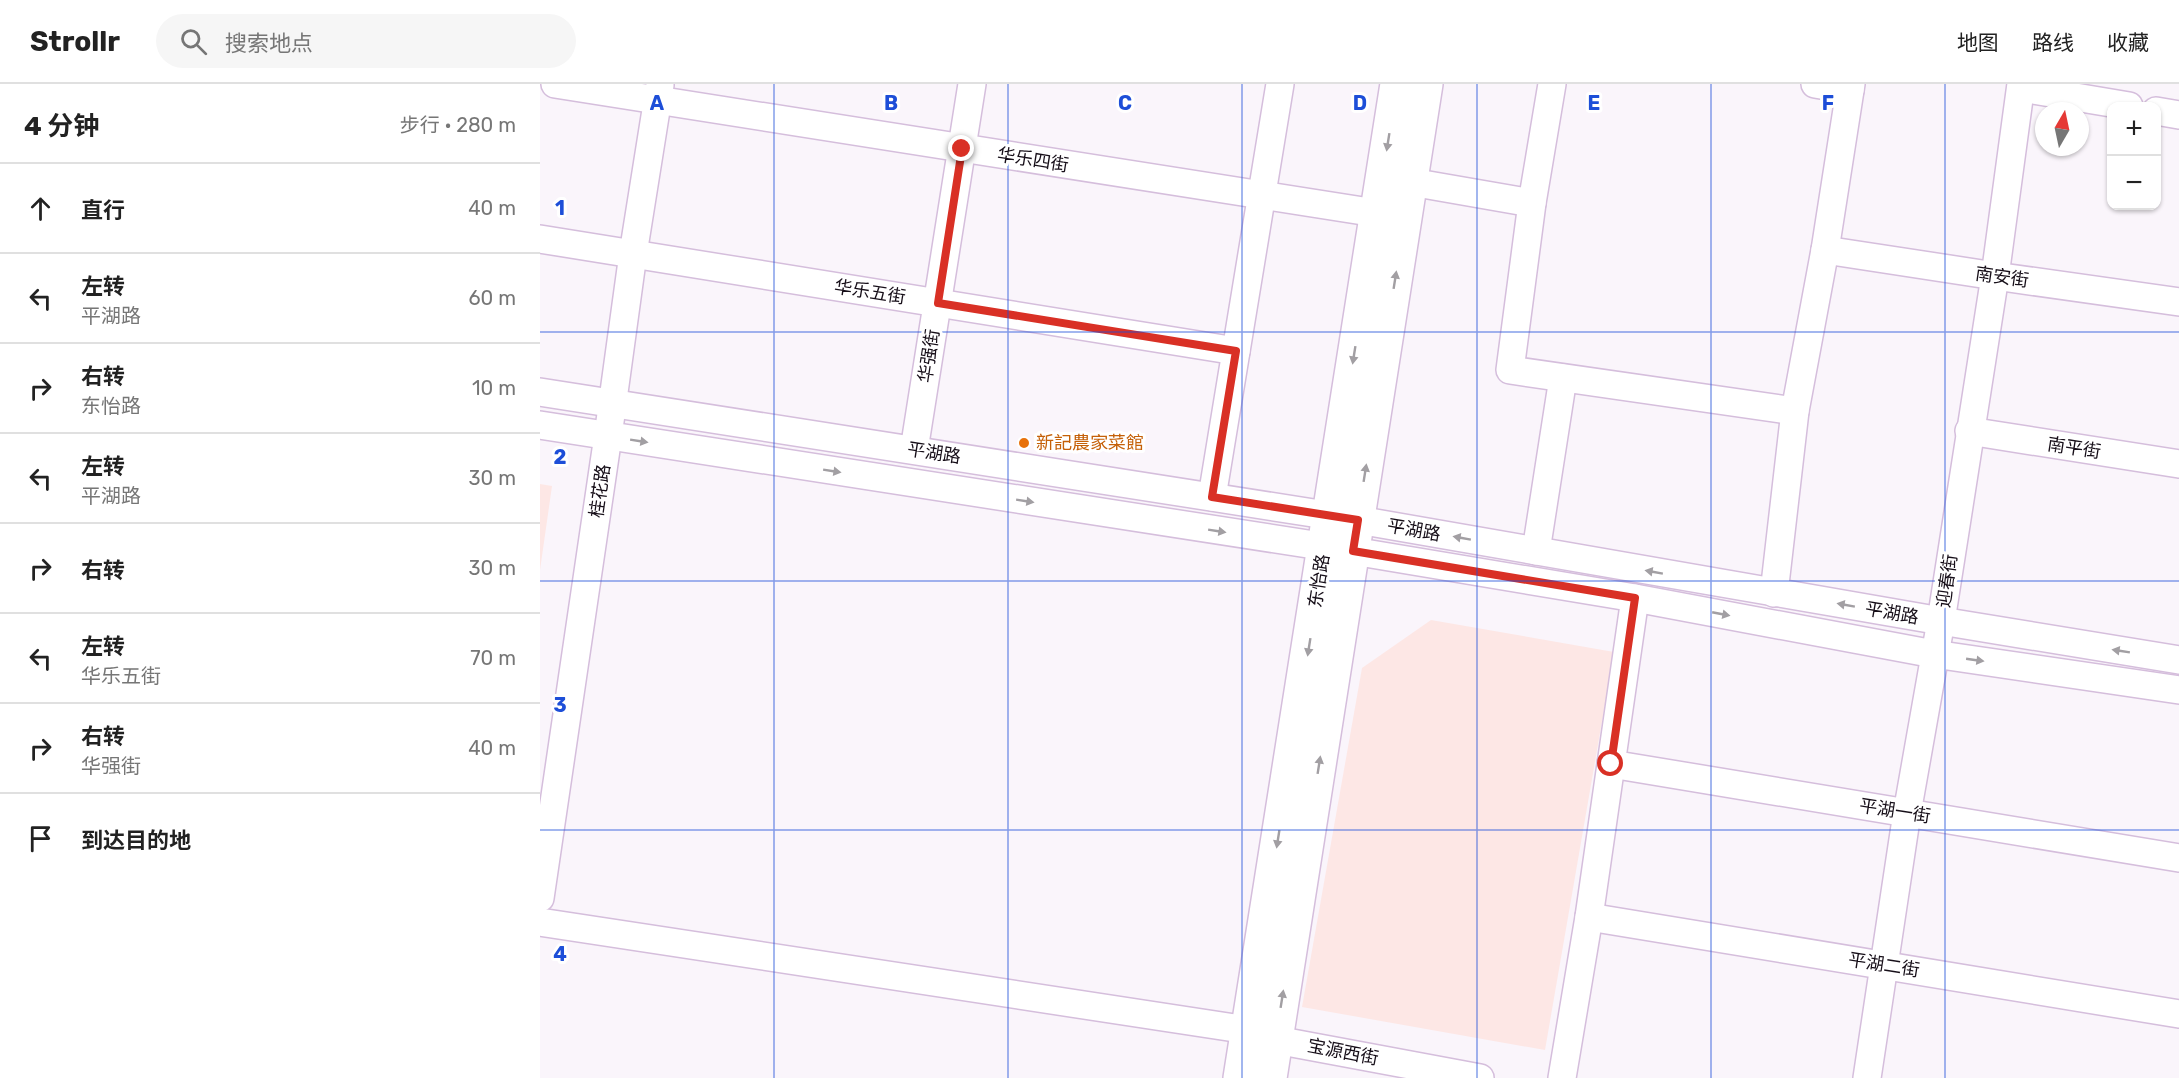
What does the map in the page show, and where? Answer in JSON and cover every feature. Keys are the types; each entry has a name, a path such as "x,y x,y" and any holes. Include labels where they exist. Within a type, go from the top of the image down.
{"street":[{"name":"华乐四街","path":"555,84 659,93 962,149 1391,215"},
{"name":"华强街","path":"914,450 972,84"},
{"path":"1212,497 1280,84"},
{"name":"东怡路","path":"1240,1078 1262,1035 1391,215 1397,84"},
{"name":"东怡路","path":"1391,215 1411,182 1426,84"},
{"path":"1552,84 1532,203 1510,370 1795,411"},
{"path":"1774,592 1795,411 1825,249 1851,87 1815,84"},
{"path":"2021,86 2107,102"},
{"name":"迎春街","path":"1867,1078 1907,813 1941,621 1995,276 2021,86"},
{"name":"桂花路","path":"540,898 633,254 659,93"},
{"path":"2161,112 2179,115"},
{"path":"1411,182 1532,203"},
{"name":"华乐五街","path":"540,238 1236,351"},
{"name":"南安街","path":"1825,249 2179,302"},
{"path":"1536,551 1563,378"},
{"name":"平湖路","path":"540,392 1212,497 1341,534 1635,598 1934,654 2179,690"},
{"name":"平湖路","path":"540,425 1341,534 1536,551 2179,660"},
{"name":"南平街","path":"1969,431 2179,464"},
{"path":"1562,1078 1589,917 1635,598"},
{"name":"平湖一街","path":"1611,764 2179,858"},
{"name":"平湖二街","path":"1589,917 2179,1014"},
{"name":"宝源西街","path":"540,922 1262,1035 1480,1078"},
{"name":"东怡路","path":"1262,1035 1270,1078"}],"shaded area":[{"path":"540,484 552,486 540,570"},
{"path":"1431,620 1614,652 1545,1050 1302,1007 1362,668"}],"place":[{"name":"新記農家菜館","path":"1024,443"}],"route":[{"path":"962,149 938,303 1236,351 1212,497 1358,520 1353,551 1635,598 1611,764"}]}
